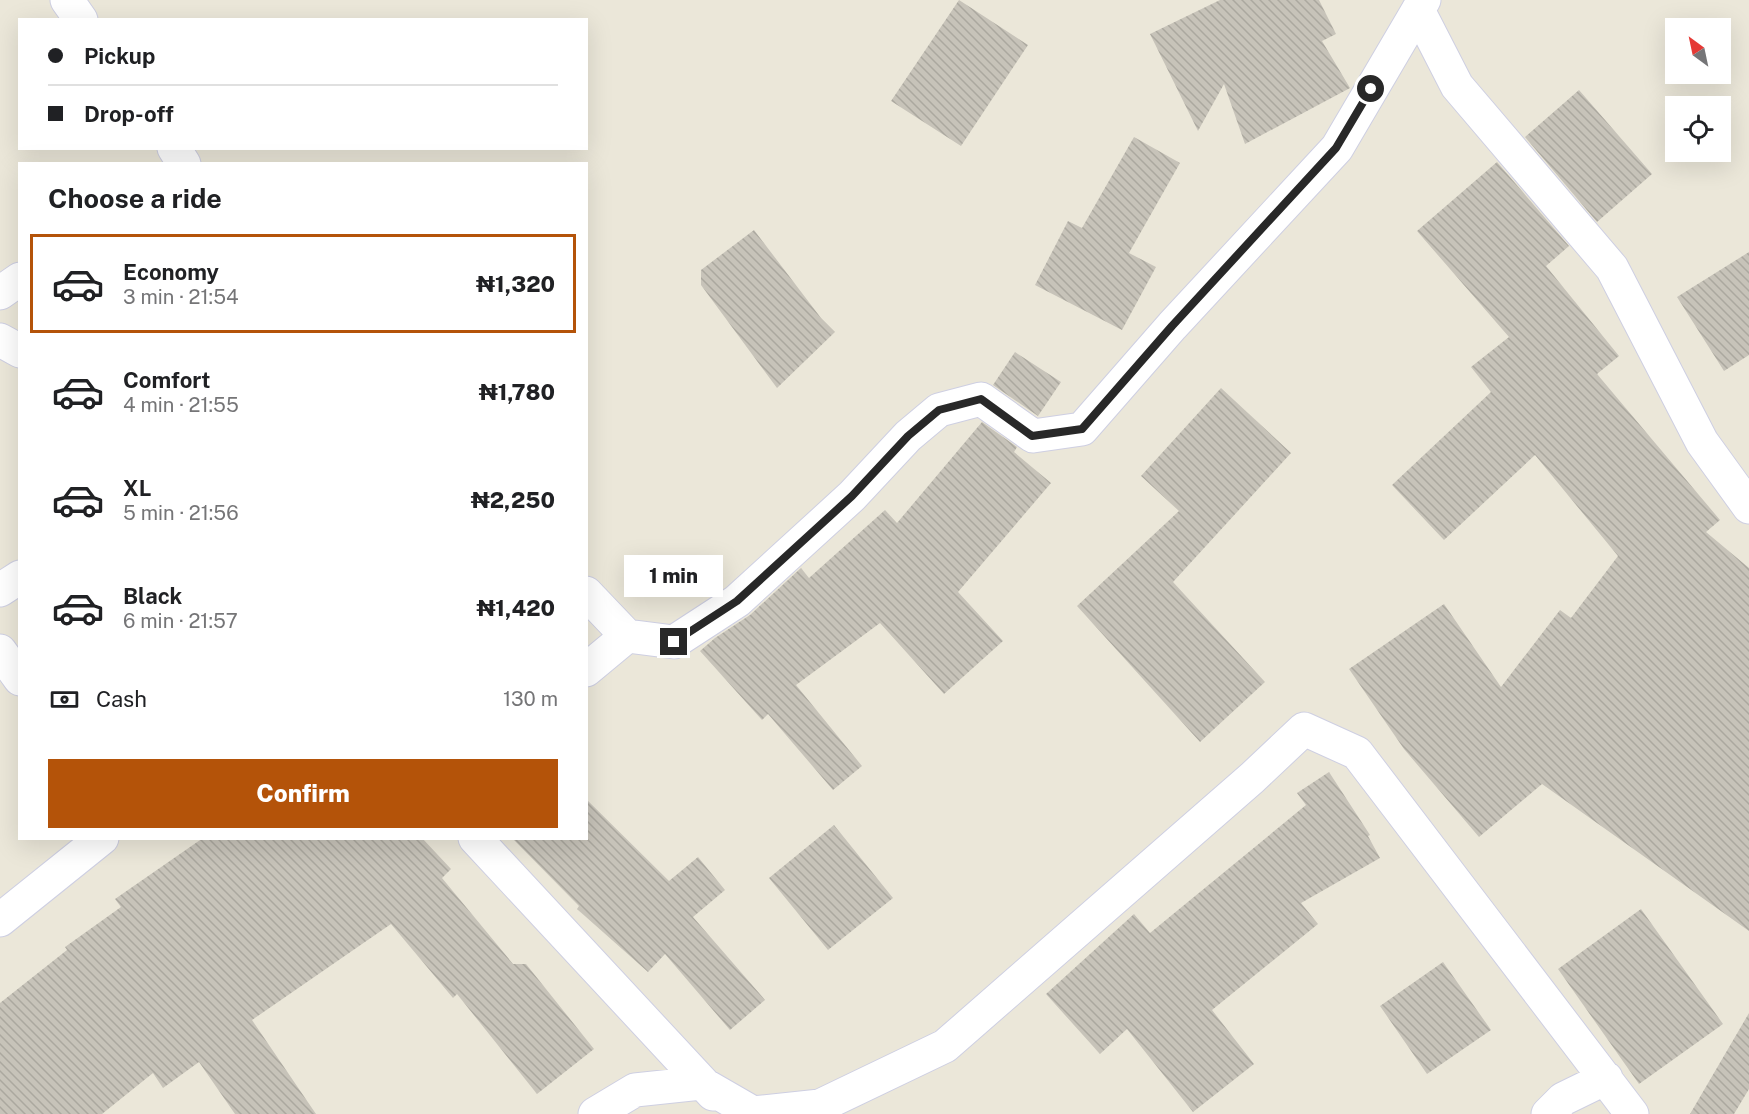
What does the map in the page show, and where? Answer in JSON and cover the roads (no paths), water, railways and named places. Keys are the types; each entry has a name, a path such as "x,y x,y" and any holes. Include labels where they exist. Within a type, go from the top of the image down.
{"street":[{"path":"67,0 80,18"},
{"path":"1421,5 1457,86 1612,268 1702,442 1749,507"},
{"path":"588,595 627,636 674,642 737,601 852,496 908,436 939,410 981,399 1032,436 1082,429 1172,326 1336,148 1421,5"},
{"path":"0,293 18,280"},
{"path":"0,340 18,350"},
{"path":"0,590 18,578"},
{"path":"588,668 627,636"},
{"path":"0,651 18,676"},
{"path":"595,1114 635,1090 702,1083 753,1113 820,1107 945,1046 1243,786 1304,729 1357,753 1632,1114"},
{"path":"0,920 100,840"},
{"path":"478,840 702,1083 734,1114"},
{"path":"1548,1114 1563,1099 1606,1078"}]}
